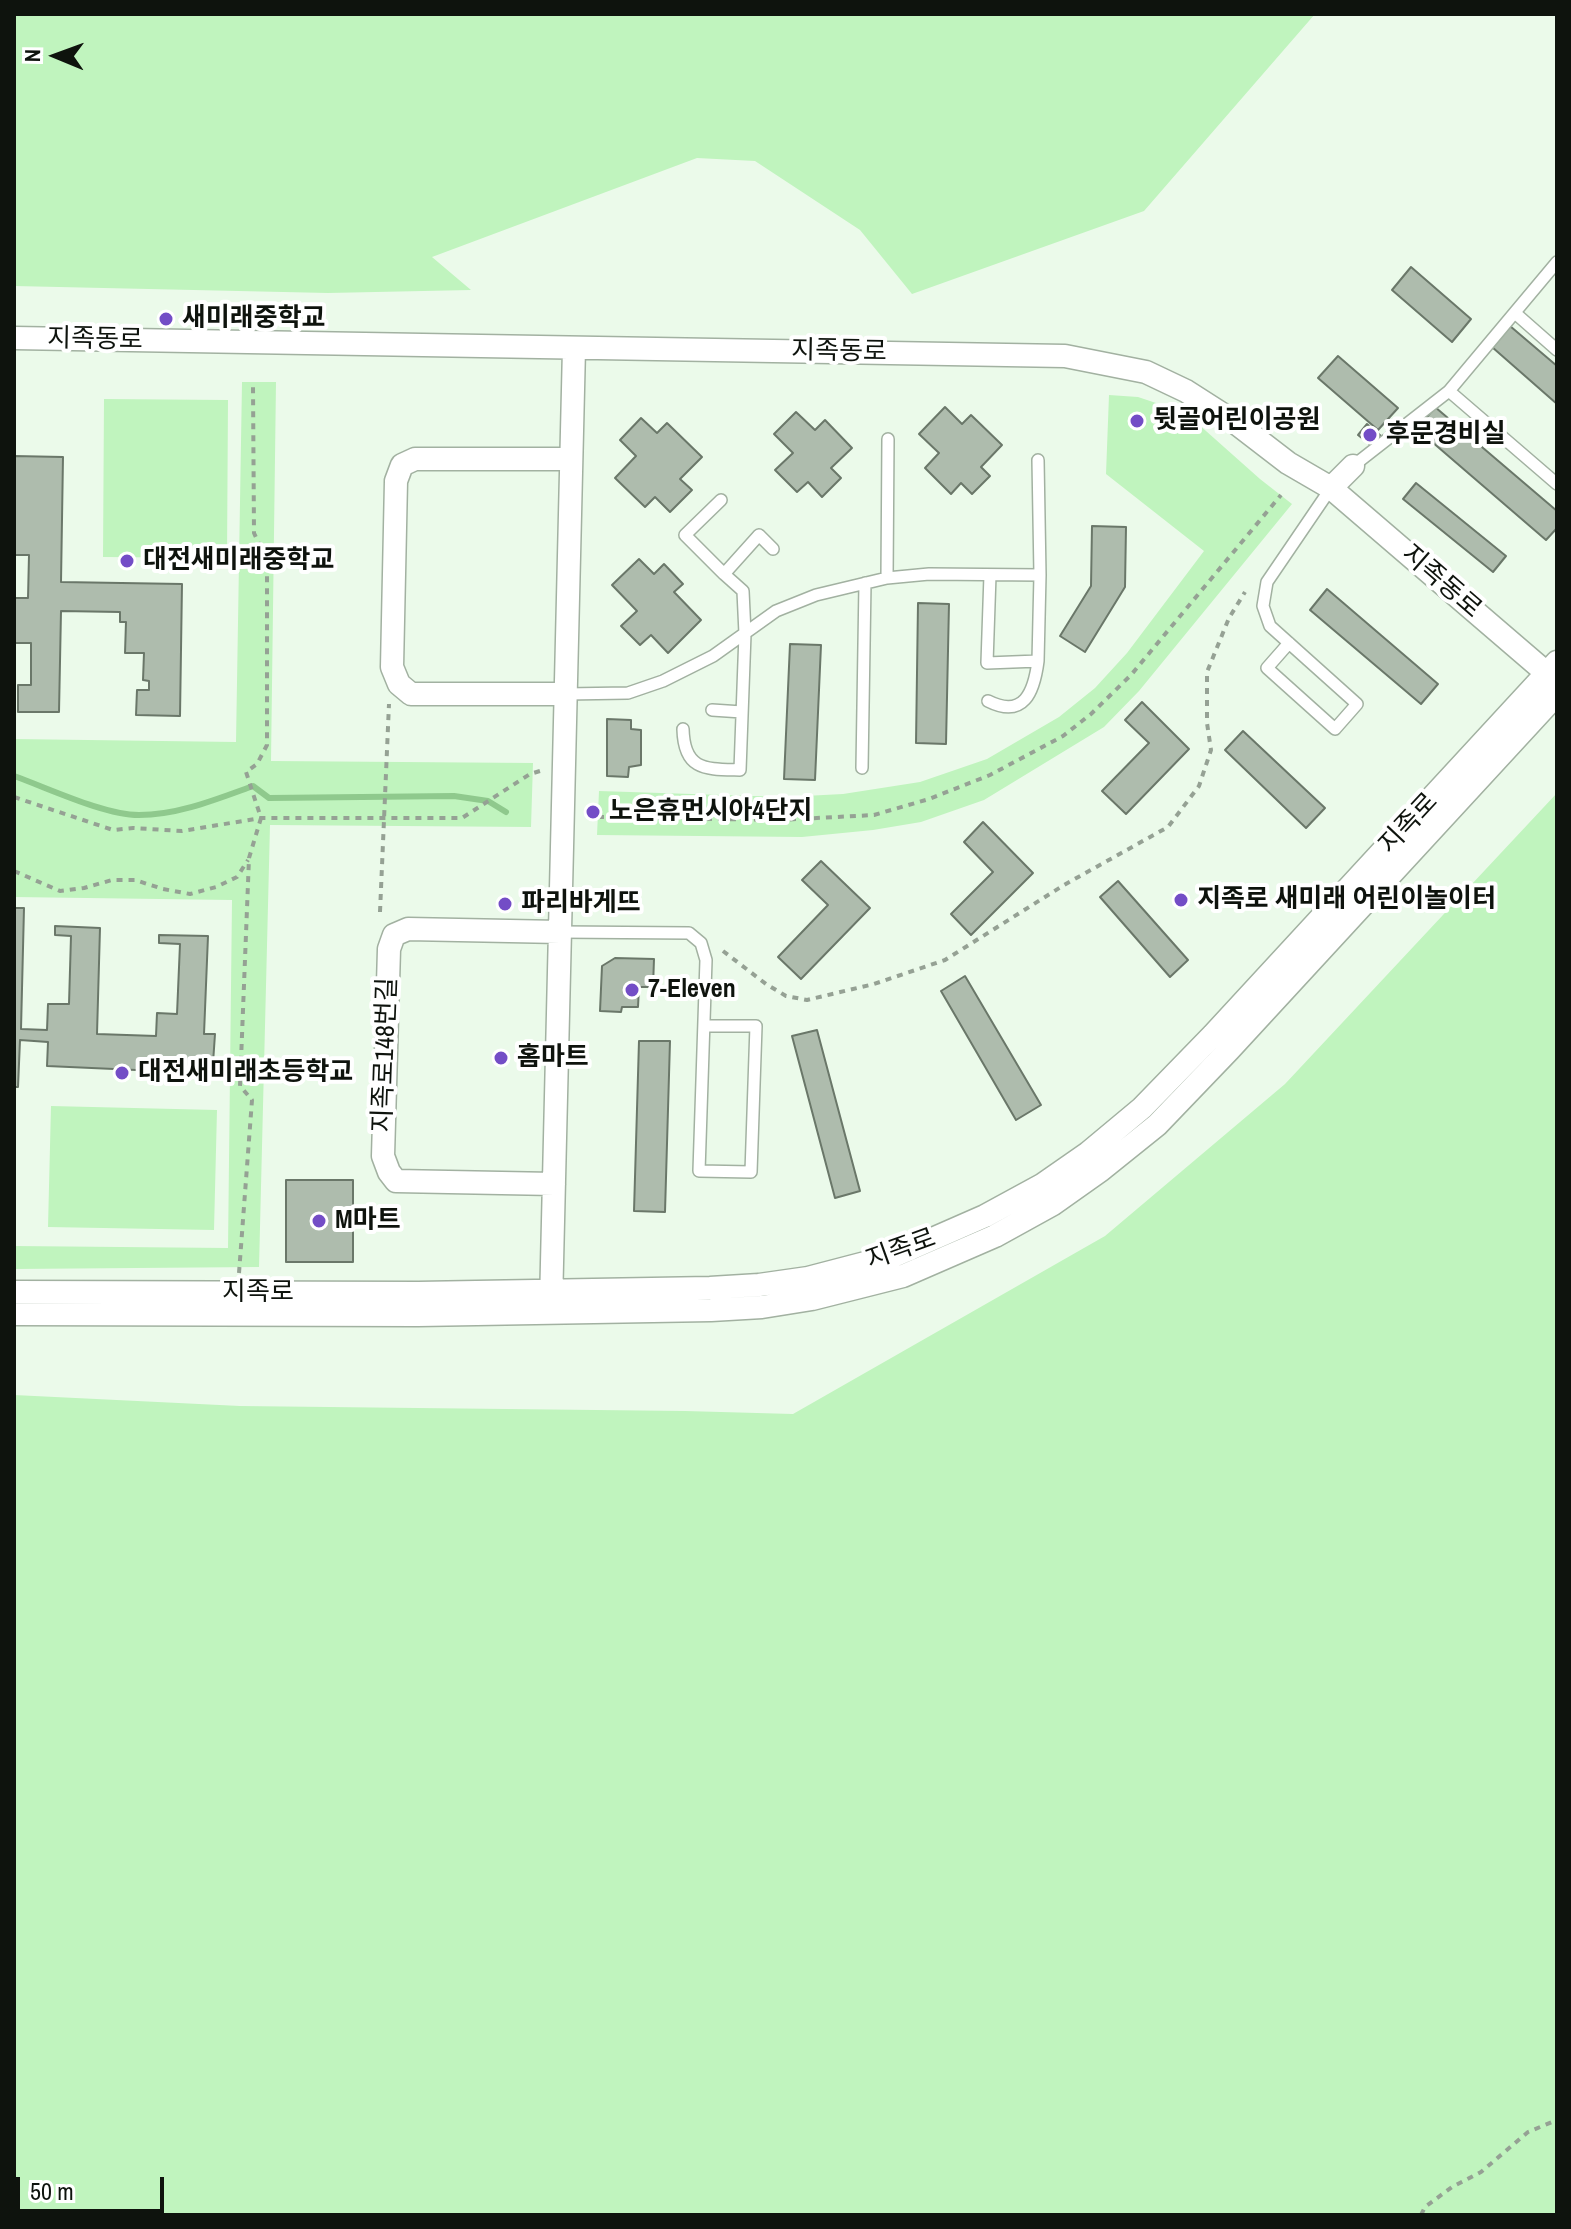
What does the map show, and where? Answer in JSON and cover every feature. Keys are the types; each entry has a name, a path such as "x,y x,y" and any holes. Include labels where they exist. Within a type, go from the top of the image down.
{"street":[{"name":"지족동로","path":"14,338 1065,356 1146,372 1186,391 1236,423 1288,463 1331,488 1554,672"},
{"path":"551,1302 574,348"},
{"path":"566,694 411,694 399,684 392,667 396,481 402,465 415,459 571,459"},
{"path":"1331,488 1353,466"},
{"name":"지족로","path":"14,1314 418,1315 759,1285 808,1278 896,1255 985,1216 1042,1185 1088,1153 1142,1108 1554,672"},
{"name":"지족로","path":"14,1292 418,1293 724,1309 812,1299 903,1276 995,1236 1053,1204 1157,1125 1557,694"},
{"name":"지족로148번길","path":"554,1184 396,1181 383,1156 389,949 394,935 408,929 560,932"}],"lane":[{"path":"1353,466 1449,391 1557,262"},
{"path":"1515,313 1557,350"},
{"path":"1449,391 1557,484"},
{"path":"887,578 888,439"},
{"path":"988,701 1001,708 1016,706 1028,698 1035,682 1040,575 1038,460"},
{"path":"1289,643 1267,668 1335,729 1357,704 1289,643 1270,626 1263,606 1267,582 1331,488"},
{"path":"683,729 684,748 691,758 707,769 740,770 745,634 743,591 685,535 721,500"},
{"path":"724,574 759,535 773,549"},
{"path":"566,694 628,693 663,681 713,656 776,611 816,595 887,578 929,574 1040,575"},
{"path":"990,575 987,663 1038,661"},
{"path":"862,768 865,583"},
{"path":"712,710 742,712"},
{"path":"560,932 689,933 701,943 706,960 699,1171 751,1172 756,1026 704,1026"}],"path":[{"path":"238,1279 252,1100 240,1086 249,858 261,818 246,772 257,764 267,745 267,561 254,533 253,385"},
{"path":"598,817 779,820 874,815 929,799 990,775 1063,736 1091,714 1131,675 1281,495"},
{"path":"723,951 786,996 807,1000 874,984 945,960 1064,885 1168,827 1199,786 1211,750 1207,723 1207,672 1229,618 1245,592"},
{"path":"380,912 389,704"},
{"path":"14,797 113,830 182,831 261,818 462,818 498,793 540,771"},
{"path":"14,871 60,891 112,880 135,880 190,894 237,877 249,858"},
{"path":"1421,2215 1425,2207 1452,2187 1481,2172 1528,2132 1557,2120"}],"green space":[{"path":"14,14 1315,14 1144,211 912,294 860,230 755,161 697,158 432,257 471,290 328,293 14,286"},
{"path":"242,382 276,382 271,761 533,763 531,827 270,825 259,1267 14,1269 14,1246 228,1248 232,900 14,897 14,739 236,742"},
{"path":"1109,395 1138,397 1197,423 1292,504 1139,691 1104,727 984,800 921,822 802,837 597,835 599,791 785,797 843,794 920,782 987,759 1059,717 1095,688 1127,653 1204,551 1106,474"},
{"path":"104,399 228,400 227,558 103,557"},
{"path":"1557,793 1557,2215 14,2215 14,1395 240,1406 793,1414 1105,1236 1285,1084"},
{"path":"51,1106 217,1110 214,1230 48,1227"}],"building":[{"path":"1411,267 1471,319 1452,342 1392,290"},
{"path":"1510,326 1557,366 1557,404 1492,347"},
{"path":"1338,356 1398,408 1378,430 1318,378"},
{"path":"945,407 962,424 971,415 1002,445 981,467 990,476 972,494 961,483 951,494 925,468 939,453 919,434"},
{"path":"1435,407 1557,511 1557,528 1546,540 1417,429"},
{"path":"796,412 815,430 825,420 852,448 831,468 841,478 822,497 808,482 797,492 775,470 793,453 774,434"},
{"path":"641,418 657,433 667,423 702,457 680,479 692,490 670,512 655,497 645,507 615,478 636,456 620,440"},
{"name":"후문경비실","path":"1367,424 1381,436 1372,446 1358,435"},
{"path":"14,456 63,457 61,582 182,584 180,716 136,715 137,690 149,690 149,681 143,680 144,653 125,653 126,622 120,622 120,612 61,611 59,712 18,712 18,685 31,685 31,643 14,643 14,598 28,598 29,555 14,555"},
{"path":"1416,483 1506,556 1493,572 1403,499"},
{"path":"1092,526 1126,527 1125,587 1085,652 1060,636 1091,586"},
{"path":"639,559 654,574 664,564 683,584 674,592 701,620 668,653 651,635 640,645 621,626 637,611 612,585"},
{"path":"1327,589 1438,684 1421,704 1310,610"},
{"path":"918,603 949,604 946,744 916,743"},
{"path":"790,644 821,645 815,780 784,779"},
{"path":"1142,702 1189,749 1126,814 1102,791 1149,743 1125,720"},
{"path":"607,719 631,720 631,729 641,730 641,765 629,767 628,777 607,776"},
{"path":"1243,731 1325,808 1306,828 1225,750"},
{"path":"983,822 1033,873 971,935 951,914 993,872 964,842"},
{"path":"821,861 870,908 801,979 778,957 828,905 802,880"},
{"path":"1118,881 1188,960 1170,977 1100,897"},
{"path":"14,908 24,908 21,1029 47,1030 48,1004 69,1004 71,936 55,935 55,926 100,928 97,1034 156,1036 157,1013 177,1014 180,944 159,943 159,935 208,936 204,1034 215,1034 213,1063 203,1062 203,1073 47,1066 48,1042 20,1040 18,1087 14,1087"},
{"path":"615,958 654,959 653,987 639,987 638,1007 622,1007 621,1012 600,1011 602,966"},
{"path":"965,976 1041,1105 1016,1120 941,991"},
{"path":"817,1030 860,1191 835,1198 792,1036"},
{"path":"639,1041 670,1041 665,1212 634,1211"},
{"name":"M마트","path":"286,1180 353,1180 353,1262 286,1262"}],"waterway":[{"path":"14,776 93,806 125,814 154,814 183,809 253,786 269,798 454,796 488,801 506,812"}],"place":[{"name":"새미래중학교","path":"166,319"},
{"name":"뒷골어린이공원","path":"1137,421"},
{"name":"후문경비실","path":"1370,435"},
{"name":"대전새미래중학교","path":"127,561"},
{"name":"노은휴먼시아4단지","path":"593,812"},
{"name":"지족로 새미래 어린이놀이터","path":"1181,900"},
{"name":"파리바게뜨","path":"505,904"},
{"name":"7-Eleven","path":"632,990"},
{"name":"홈마트","path":"501,1058"},
{"name":"대전새미래초등학교","path":"122,1073"},
{"name":"M마트","path":"319,1221"}]}
